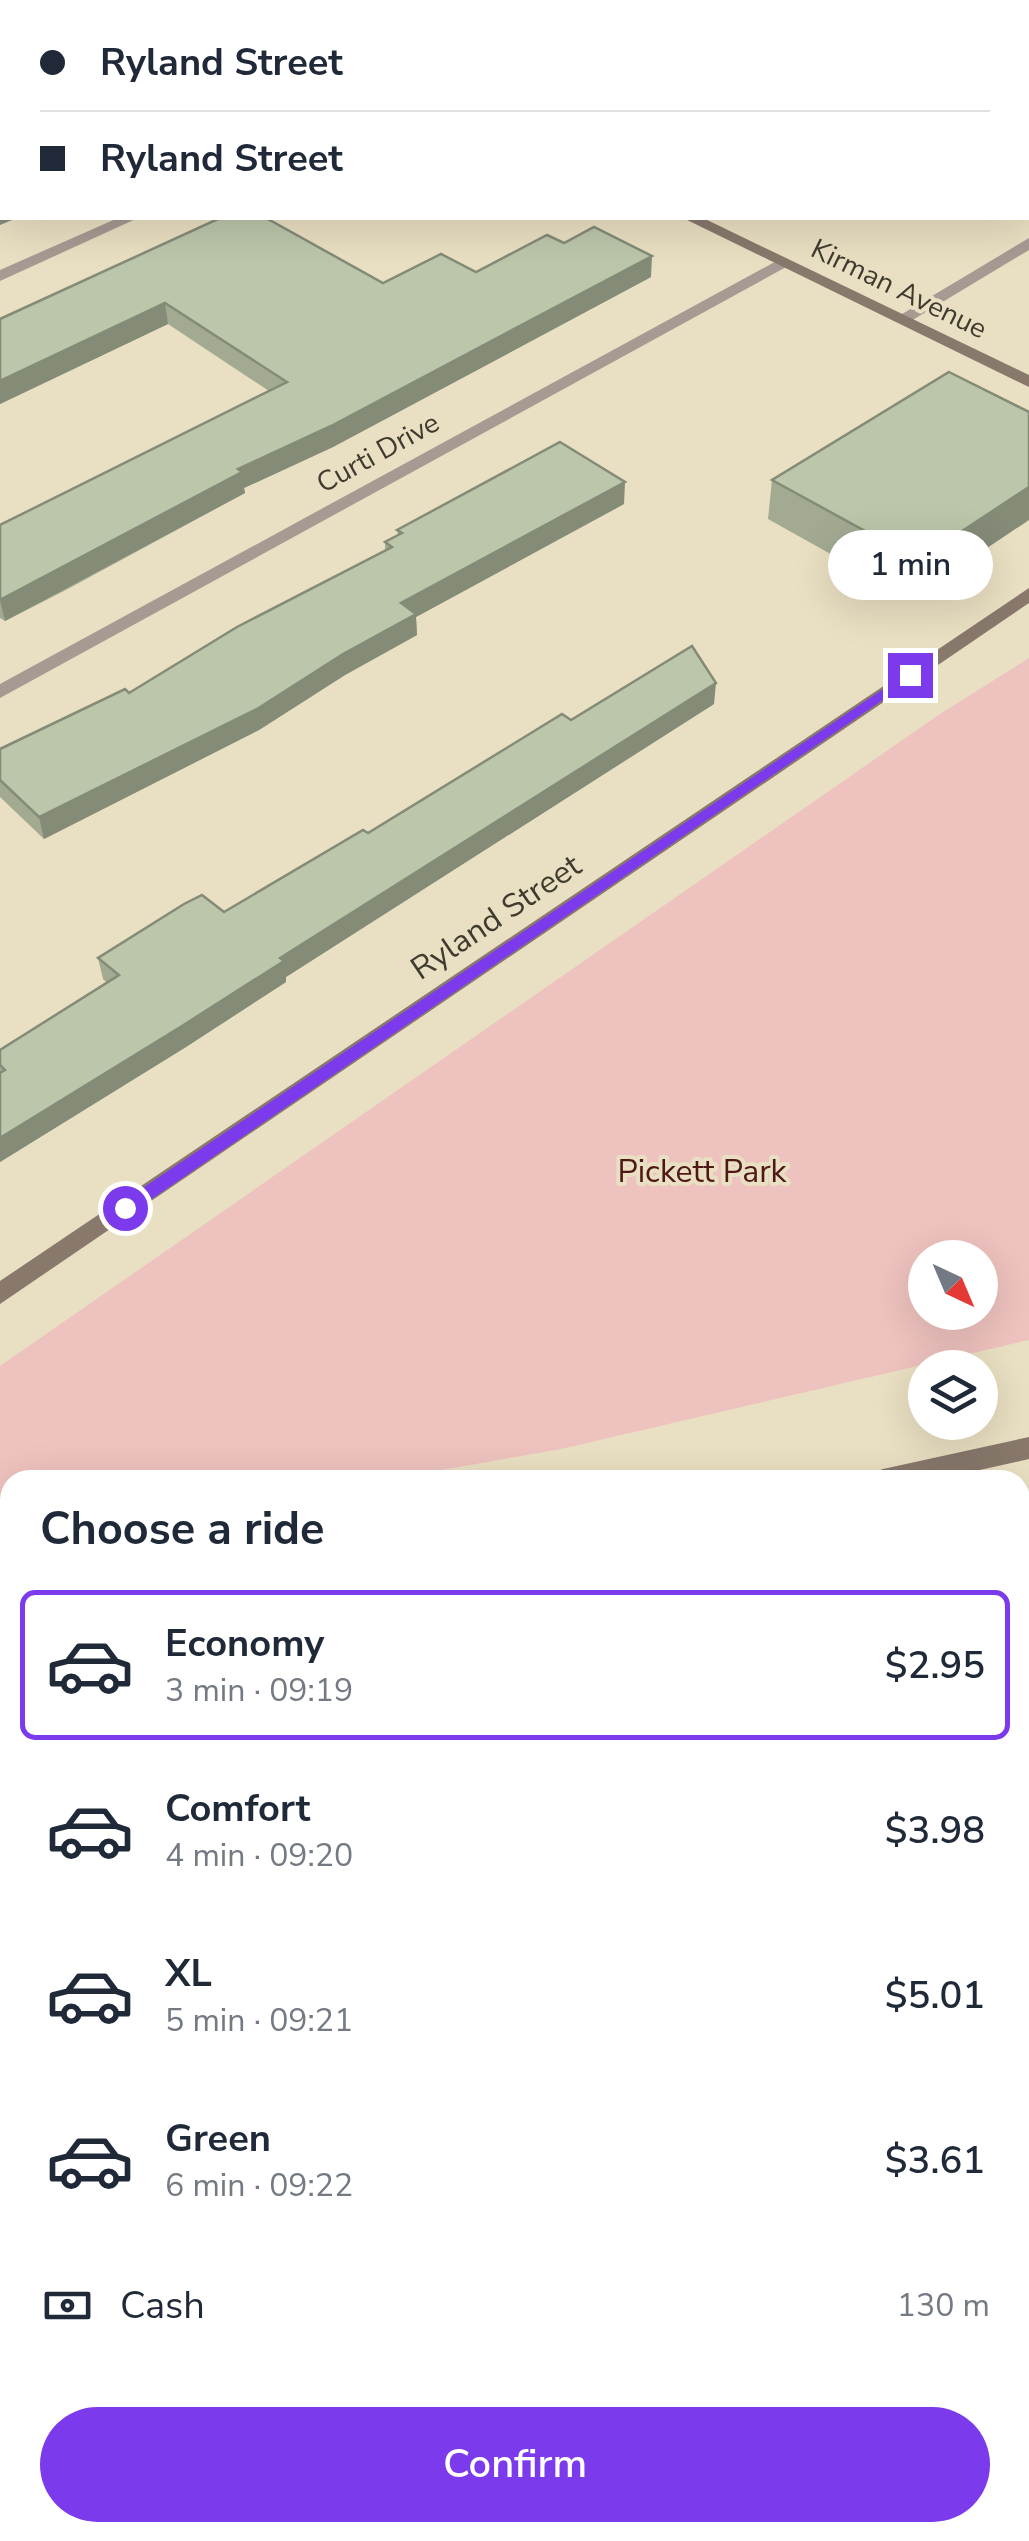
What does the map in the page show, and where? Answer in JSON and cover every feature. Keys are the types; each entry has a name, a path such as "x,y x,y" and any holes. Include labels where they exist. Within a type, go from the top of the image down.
{"main road":[{"name":"Kirman Avenue","path":"695,220 1029,382"},
{"name":"Ryland Street","path":"0,1294 1029,594"},
{"path":"929,1470 1029,1448"}],"street":[{"path":"0,276 126,220"},
{"path":"900,320 1029,243"},
{"name":"Curti Drive","path":"0,692 782,263"}],"green space":[{"name":"Pickett Park","path":"1029,658 1029,1340 986,1350 908,1350 908,1368 561,1449 442,1470 0,1470 0,1366 940,714"}],"building":[{"path":"216,220 270,220 383,283 441,254 476,272 547,235 564,243 594,227 652,256 331,426 238,469 242,472 0,600 0,525 287,382 165,303 0,381 0,319"},
{"path":"949,372 1029,412 1029,487 918,560 772,480"},
{"path":"560,442 625,482 401,603 416,614 343,654 257,709 39,817 0,780 0,749 125,689 129,693 237,627 392,547 385,542 402,533 397,530"},
{"path":"692,646 716,683 280,958 284,961 182,1026 0,1138 0,1073 5,1070 0,1065 0,1050 119,975 98,958 202,895 224,912 363,830 368,833 562,714 571,720"}],"route":[{"path":"125,1208 910,675"}]}
